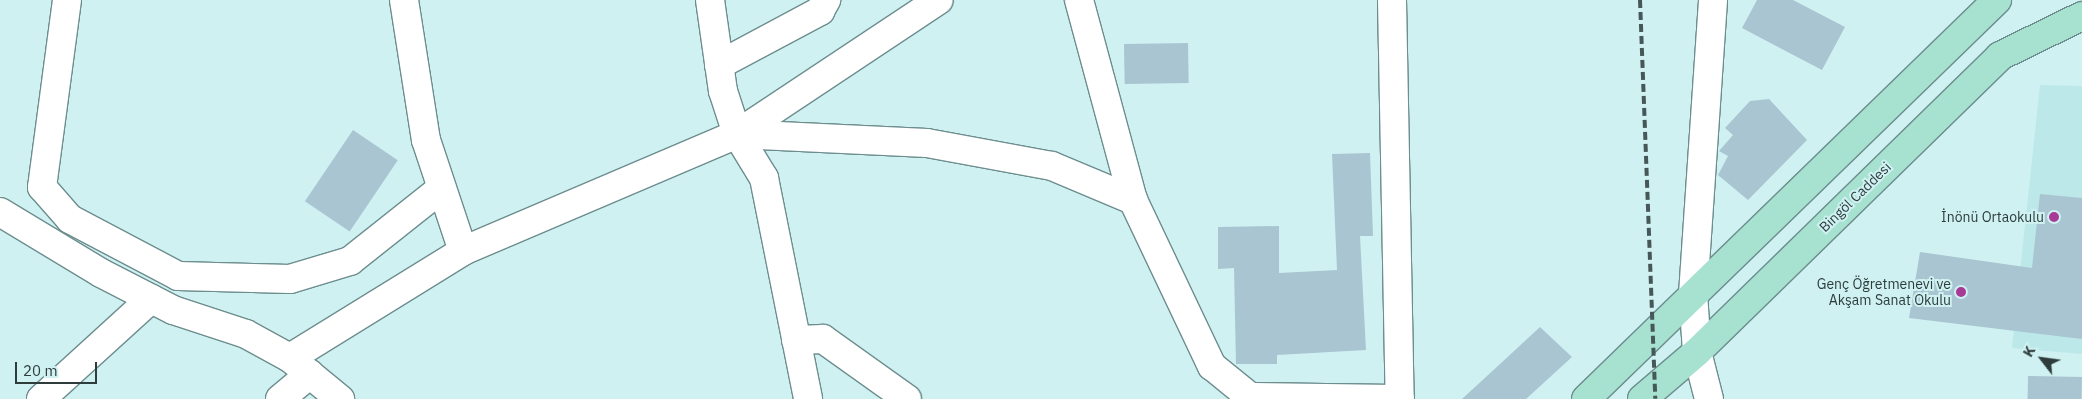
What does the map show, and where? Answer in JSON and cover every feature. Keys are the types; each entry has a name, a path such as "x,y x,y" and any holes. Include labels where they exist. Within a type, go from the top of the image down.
{"main road":[{"path":"1586,399 1997,0"},
{"name":"Bingöl Caddesi","path":"1642,399 1696,352 2000,56 2082,16"}],"street":[{"path":"67,0 42,187 70,218 178,276 290,279 350,262 442,188"},
{"path":"404,0 426,140 463,251"},
{"path":"710,0 723,91 736,134 764,178 808,399"},
{"path":"719,65 820,11 826,0"},
{"path":"280,399 300,366 463,251 736,134 940,0"},
{"path":"1079,0 1133,200 1212,366 1250,397 1400,399 1392,0"},
{"path":"1709,399 1696,352 1693,294 1713,0"},
{"path":"736,134 927,143 1052,166 1133,200"},
{"path":"0,212 173,310 246,334 300,366 340,399"},
{"path":"41,399 151,298"},
{"path":"796,340 823,338 907,399"}],"shaded area":[{"name":"İnönü Ortaokulu","path":"2040,85 2082,86 2082,354 2012,348"}],"building":[{"path":"1757,0 1793,0 1845,27 1822,70 1742,28"},
{"path":"1188,43 1189,83 1125,84 1124,44"},
{"path":"1769,99 1807,140 1748,200 1718,175 1728,156 1719,151 1733,135 1725,128 1750,101"},
{"path":"353,130 398,160 350,231 305,201"},
{"path":"1370,153 1373,236 1360,236 1366,350 1277,355 1277,364 1236,364 1234,268 1218,269 1218,227 1279,226 1279,273 1337,270 1332,154"},
{"path":"2040,194 2082,198 2082,339 1909,318 1920,252 2032,268"},
{"path":"1540,327 1572,357 1526,399 1462,399"},
{"path":"2028,376 2082,377 2082,399 2028,399"}],"railway":[{"path":"1640,0 1655,399"}],"place":[{"name":"İnönü Ortaokulu","path":"2054,217"},
{"name":"Genç Öğretmenevi ve Akşam Sanat Okulu","path":"1961,292"}]}
